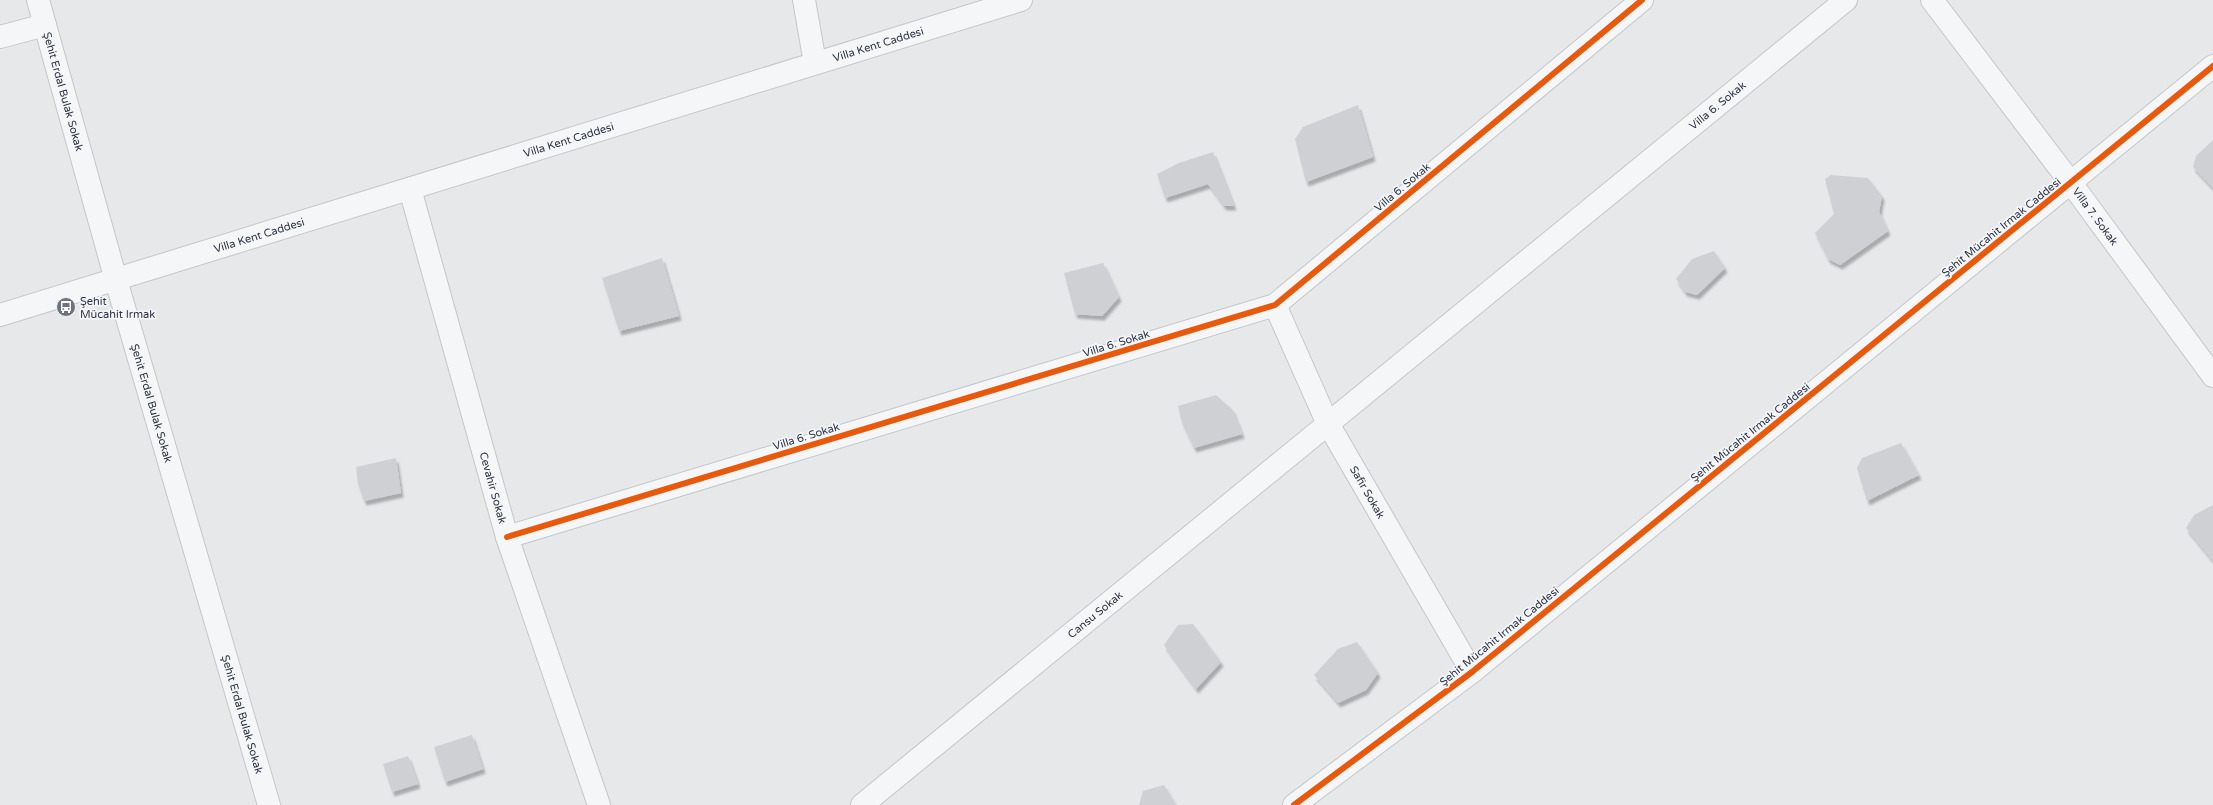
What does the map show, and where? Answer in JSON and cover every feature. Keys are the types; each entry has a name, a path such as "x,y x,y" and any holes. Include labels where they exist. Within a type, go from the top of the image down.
{"street":[{"name":"Şehit Erdal Bulak Sokak","path":"38,0 116,280 269,805"},
{"path":"804,0 815,63"},
{"name":"Villa Kent Caddesi","path":"0,315 1021,0"},
{"name":"Villa 6. Sokak","path":"507,537 1275,305 1642,0"},
{"name":"Villa 6. Sokak","path":"1328,422 1846,0"},
{"name":"Villa 7. Sokak","path":"1932,0 2071,183 2213,376"},
{"path":"0,37 45,25"},
{"name":"Şehit Mücahit Irmak Caddesi","path":"1294,805 1472,672 2213,66"},
{"name":"Cevahir Sokak","path":"410,189 507,537 599,805"},
{"name":"Safir Sokak","path":"1275,305 1328,422 1472,672"},
{"name":"Cansu Sokak","path":"862,805 1328,422"}],"building":[{"path":"1358,105 1373,157 1306,182 1295,139 1303,127"},
{"path":"2213,140 2213,188 2193,167 2196,156"},
{"path":"1213,152 1234,206 1224,206 1208,184 1165,198 1157,174 1179,163"},
{"path":"1831,175 1868,178 1882,196 1879,212 1888,231 1840,265 1828,259 1815,233 1834,214 1825,179"},
{"path":"1714,251 1725,268 1697,295 1685,292 1676,279 1692,259"},
{"path":"662,258 679,316 619,331 602,278"},
{"path":"1103,263 1119,297 1102,316 1075,314 1064,273"},
{"path":"1216,395 1232,409 1242,434 1194,448 1182,423 1178,406"},
{"path":"1901,443 1919,475 1867,501 1857,468 1862,458"},
{"path":"396,458 401,493 364,501 358,484 356,467"},
{"path":"2213,505 2213,561 2186,528 2194,515"},
{"path":"1193,624 1221,662 1196,689 1164,645 1178,625"},
{"path":"1357,642 1378,673 1366,690 1338,703 1314,675 1338,649"},
{"path":"472,735 483,769 445,782 434,747"},
{"path":"408,756 418,784 392,792 383,764"},
{"path":"1164,785 1176,805 1139,805 1143,791"}],"cycle path":[{"path":"507,537 1275,305 1642,0"},
{"path":"1294,805 1472,672 2213,66"}],"place":[{"name":"Şehit Mücahit Irmak","path":"66,307"}]}
